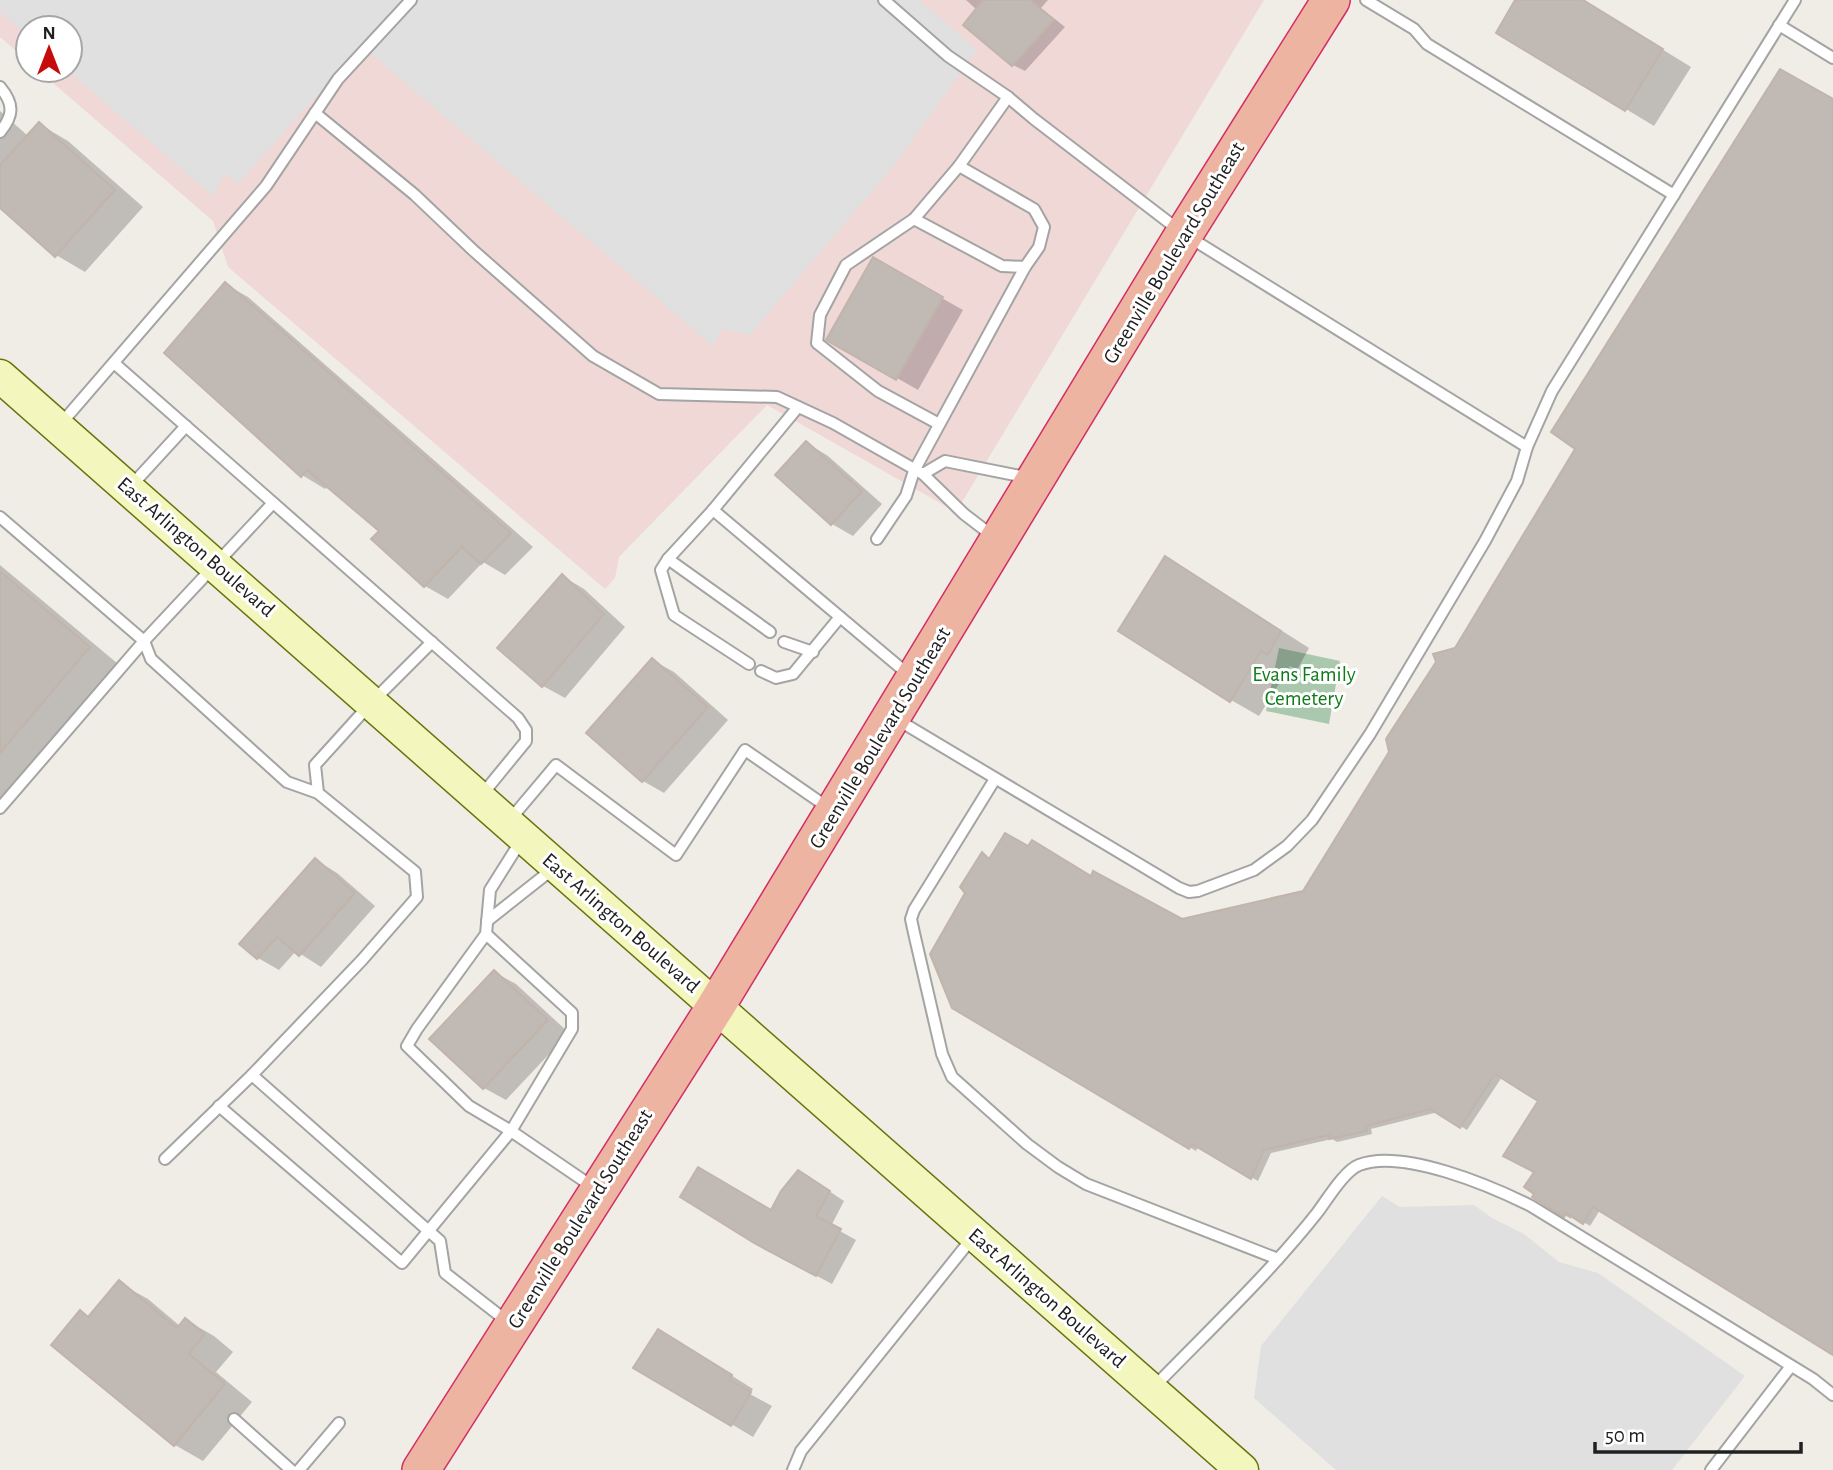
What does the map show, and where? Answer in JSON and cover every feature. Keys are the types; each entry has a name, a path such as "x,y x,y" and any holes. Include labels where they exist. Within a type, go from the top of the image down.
{"highway":[{"name":"Greenville Boulevard Southeast","path":"421,1470 716,1006 1184,234 1331,0"}],"main road":[{"name":"East Arlington Boulevard","path":"0,376 1242,1470"}],"lane":[{"path":"59,427 266,186 338,79 411,0"},
{"path":"884,0 948,56 1008,97 1184,234 1527,447"},
{"path":"1366,0 1414,29 1427,44 1674,195"},
{"path":"892,716 1189,892 1254,870 1287,846 1312,820 1370,734 1485,541 1517,481 1527,447 1552,391 1796,0"},
{"path":"1779,25 1833,58"},
{"path":"0,87 10,100 12,113 0,132"},
{"path":"939,424 878,391 817,343 820,315 846,265 914,219 959,166 1008,97"},
{"path":"315,113 415,195 593,356 659,394 777,397 833,423 918,472 964,514 999,541"},
{"path":"877,539 906,496 939,424 1024,267 1039,247 1044,227 1034,209 959,166"},
{"path":"914,219 1002,266 1024,267"},
{"path":"114,363 518,718 526,730 526,741 480,798"},
{"path":"749,664 674,615 661,570 798,407"},
{"path":"129,488 186,426"},
{"path":"918,472 945,461 1037,479"},
{"path":"0,808 144,641 273,503"},
{"path":"713,510 915,681"},
{"path":"0,517 144,641 152,659 287,782 318,793 415,872 416,897 362,960 252,1075 165,1159"},
{"path":"668,559 770,632"},
{"path":"761,671 776,678 793,674 841,617"},
{"path":"318,793 315,765 372,702 432,642"},
{"path":"784,642 813,652"},
{"path":"598,1191 511,1131 469,1106 407,1046 416,1029 486,934 490,890 516,830 556,765 676,855 745,750 835,813"},
{"path":"995,779 921,896 911,919 942,1054 952,1077 1027,1144 1086,1184 1278,1259"},
{"path":"487,921 557,866"},
{"path":"219,1106 401,1263 430,1232 511,1131 572,1029 572,1013 486,934"},
{"path":"252,1075 440,1241 445,1273 512,1325"},
{"path":"1151,1390 1297,1239 1346,1175 1357,1166 1387,1160 1409,1161 1501,1192 1531,1206 1791,1366 1833,1395"},
{"path":"793,1470 801,1451 975,1235"},
{"path":"1711,1470 1791,1366"},
{"path":"234,1419 291,1470"},
{"path":"299,1470 339,1423"}],"shaded area":[{"path":"0,0 1264,0 956,512 767,405 619,557 615,578 605,589 228,267 213,221 54,84 84,84 84,14 14,14 14,49 0,37"},
{"path":"0,0 920,0 977,50 895,164 750,335 721,329 713,346 361,45 238,184 225,173 213,196 83,84 84,14 14,14 14,24 0,12"},
{"path":"1382,1196 1400,1207 1474,1205 1492,1218 1524,1234 1559,1262 1598,1273 1745,1376 1672,1470 1336,1470 1254,1398 1261,1346"}],"green space":[{"name":"Evans Family Cemetery","path":"1279,648 1340,661 1329,724 1266,711"}],"building":[{"path":"983,0 1030,0 1054,20 1012,66 963,25"},
{"path":"1515,0 1583,0 1663,49 1625,111 1496,33"},
{"path":"1780,69 1833,99 1833,1355 1593,1207 1583,1224 1566,1213 1564,1217 1532,1197 1534,1194 1524,1187 1534,1172 1503,1156 1538,1101 1495,1074 1460,1128 1430,1109 1366,1126 1367,1131 1329,1139 1329,1135 1264,1150 1251,1179 1192,1144 1189,1149 952,1008 930,954 965,893 960,887 982,852 989,859 1005,833 1028,846 1032,840 1091,876 1093,871 1182,919 1303,891 1389,752 1386,739 1436,662 1433,654 1455,648 1575,449 1551,432"},
{"path":"39,122 115,190 55,257 0,208 0,165"},
{"path":"873,257 943,297 896,380 826,340"},
{"path":"225,282 511,533 481,564 462,547 424,587 371,539 379,531 307,470 301,477 164,353"},
{"path":"806,441 862,491 831,525 775,475"},
{"path":"1165,556 1281,631 1268,655 1261,651 1230,702 1118,631"},
{"path":"0,571 90,647 0,753"},
{"path":"562,574 604,614 542,687 497,648"},
{"path":"652,658 708,707 642,782 586,733"},
{"path":"315,858 355,893 299,956 277,937 257,959 239,944"},
{"path":"494,970 548,1020 483,1089 429,1039"},
{"path":"698,1167 771,1210 781,1191 798,1170 830,1191 816,1216 841,1229 816,1276 754,1243 680,1197"},
{"path":"119,1280 177,1328 185,1318 205,1334 189,1354 225,1384 174,1446 51,1345 80,1310 88,1317"},
{"path":"658,1329 732,1375 730,1380 751,1392 731,1426 633,1368"}]}
